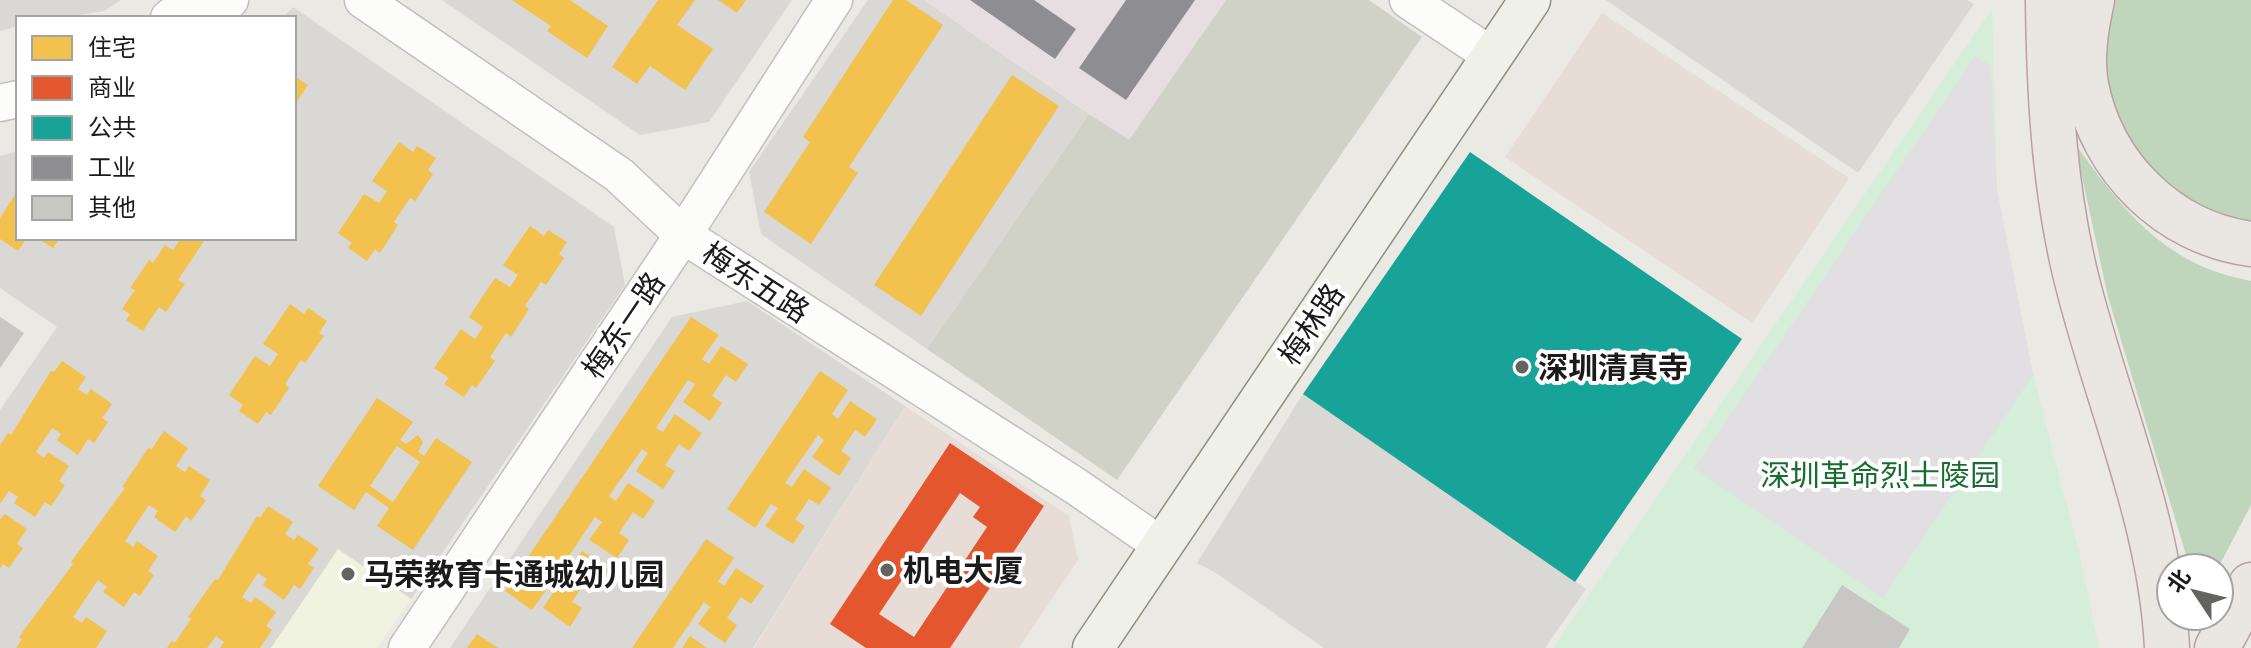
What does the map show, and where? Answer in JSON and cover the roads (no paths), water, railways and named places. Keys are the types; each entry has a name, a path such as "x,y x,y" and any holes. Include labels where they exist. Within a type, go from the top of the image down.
{"highway":[{"path":"2048,0 2056,162 2065,228 2084,307 2153,544 2165,610 2167,648"},
{"path":"2049,53 2059,0"},
{"path":"2092,0 2084,43 2086,83 2095,116 2116,159 2141,191 2167,213 2198,229 2251,244"},
{"path":"2217,648 2251,585"}],"main road":[{"name":"梅林路","path":"1480,49 1497,0"},
{"name":"梅林路","path":"1064,648 1152,539 1480,49 1530,0"},
{"name":"梅林路","path":"1093,648 1152,539"}],"street":[{"path":"172,16 193,0"},
{"path":"212,16 230,0"},
{"name":"梅东五路","path":"363,0 619,175 683,235 1152,539"},
{"name":"梅东一路","path":"407,648 683,235 834,0"},
{"path":"1408,0 1480,49"}],"place":[{"name":"深圳清真寺","path":"1522,367"},
{"name":"机电大厦","path":"887,570"},
{"name":"马荣教育卡通城幼儿园","path":"348,574"}],"park label":[{"name":"深圳革命烈士陵园","path":"1880,475"}]}
